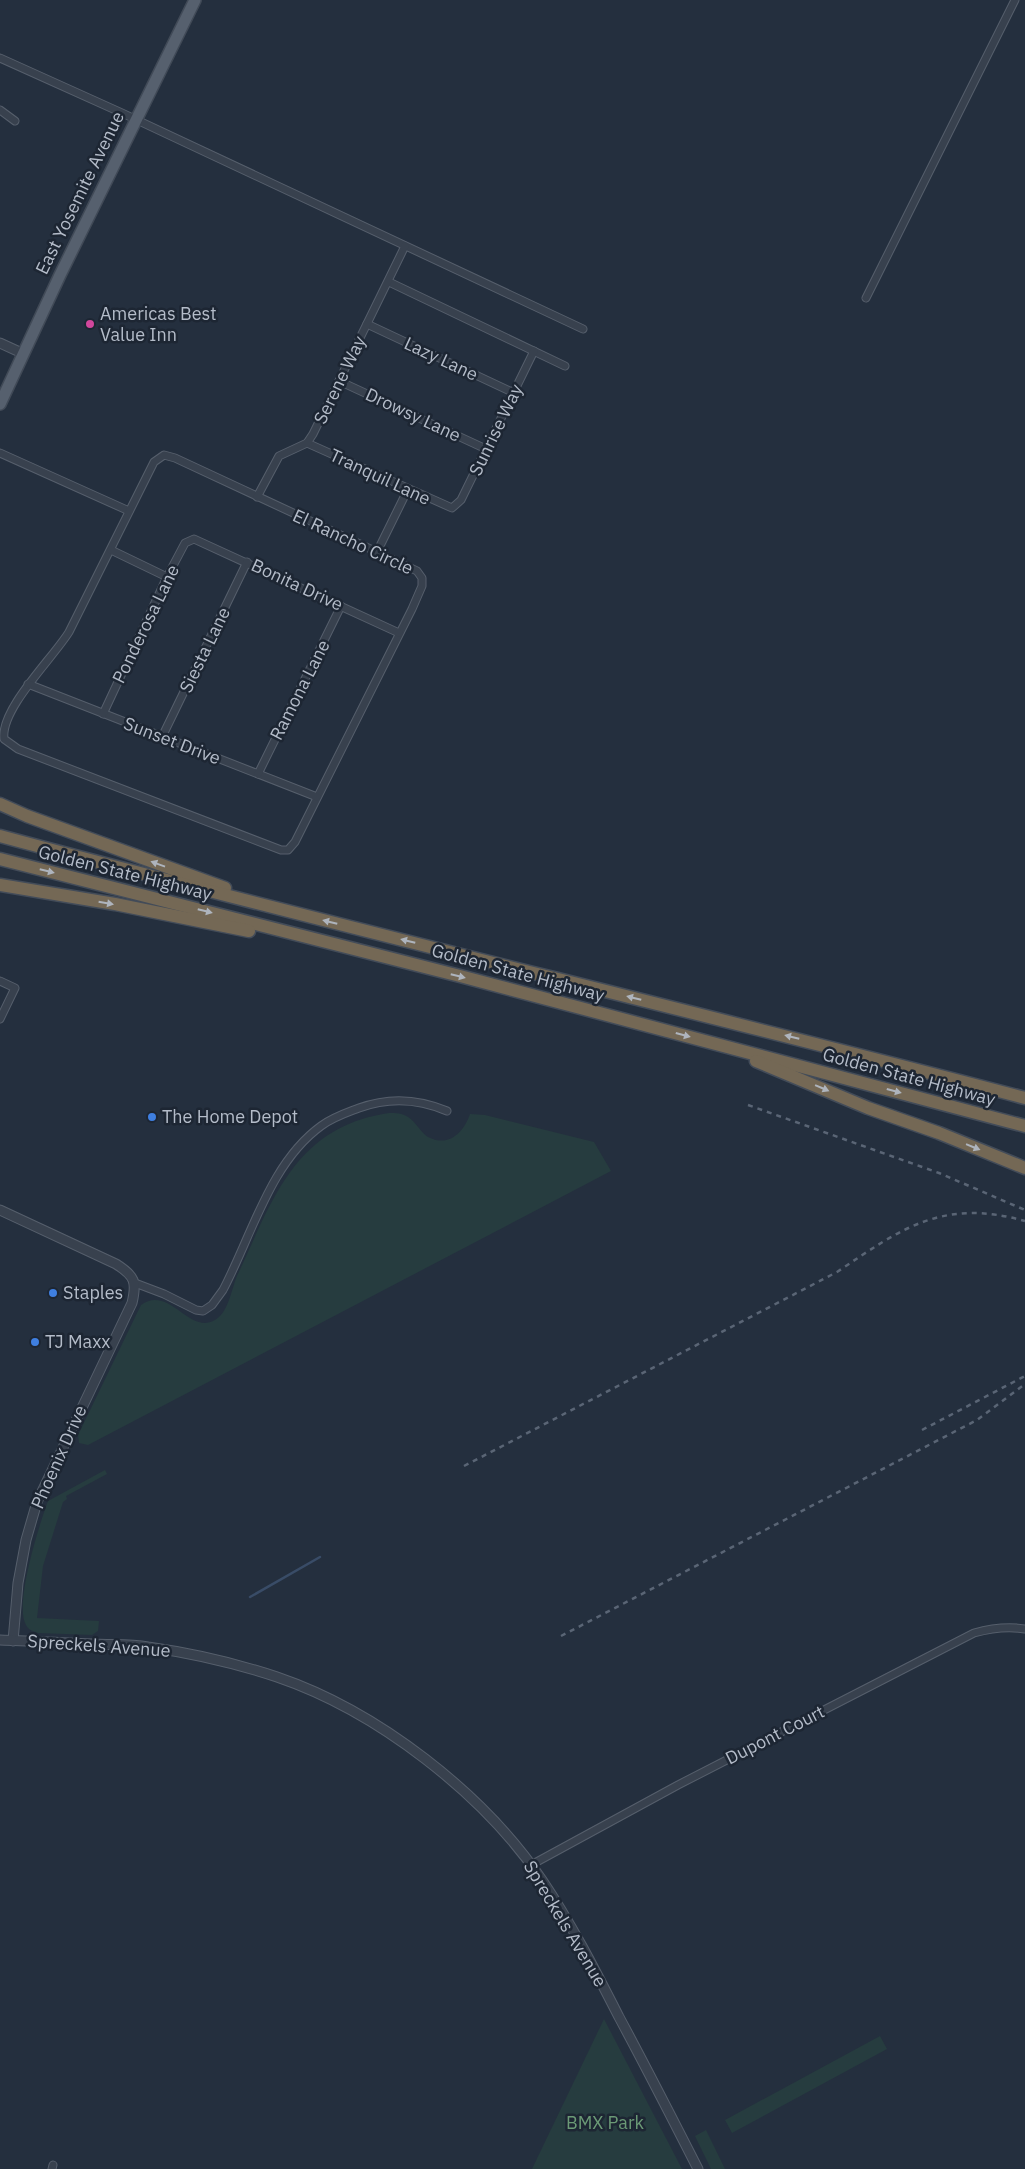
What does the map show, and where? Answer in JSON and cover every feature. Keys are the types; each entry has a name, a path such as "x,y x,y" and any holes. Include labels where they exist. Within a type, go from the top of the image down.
{"highway":[{"path":"0,804 303,916"},
{"name":"Golden State Highway","path":"0,836 303,916 820,1044 1025,1098"},
{"name":"Golden State Highway","path":"0,859 712,1042 1025,1126"},
{"path":"0,885 115,904 394,960"},
{"path":"712,1042 868,1108 940,1133 1025,1168"}],"main road":[{"name":"East Yosemite Avenue","path":"0,404 135,119 195,0"}],"street":[{"path":"866,298 1015,0"},
{"path":"0,58 135,119 583,329"},
{"path":"0,110 15,121"},
{"name":"Serene Way","path":"257,497 278,456 306,443 313,434 405,246"},
{"path":"389,282 565,366"},
{"name":"Lazy Lane","path":"367,324 514,393"},
{"path":"0,343 24,354"},
{"name":"Sunrise Way","path":"455,506 461,500 534,351"},
{"name":"Drowsy Lane","path":"339,381 486,449"},
{"name":"Tranquil Lane","path":"306,443 447,507 455,506"},
{"path":"0,453 129,511"},
{"name":"El Rancho Circle","path":"164,455 175,458 377,552 417,572 422,578 422,586 399,633 295,842 288,850 281,850 18,749 4,739 3,732 20,694 58,650 69,632 129,511 154,462 164,455"},
{"path":"377,552 408,489"},
{"name":"Bonita Drive","path":"194,538 399,633"},
{"name":"Ponderosa Lane","path":"103,714 167,577 185,543 194,538"},
{"path":"111,550 167,577"},
{"name":"Siesta Lane","path":"162,737 247,562"},
{"name":"Ramona Lane","path":"258,774 342,606"},
{"name":"Sunset Drive","path":"28,684 317,796"},
{"path":"0,981 15,988 0,1019"},
{"path":"0,1210 116,1264 131,1275 135,1283 164,1294 196,1310 203,1311 212,1305 222,1290 288,1158 299,1145 322,1125 341,1114 392,1100 433,1105 447,1111"},
{"name":"Phoenix Drive","path":"14,1641 18,1583 26,1540 37,1502 132,1303 135,1283"},
{"name":"Dupont Court","path":"531,1864 678,1785 974,1633 992,1628 1009,1627 1025,1629"},
{"name":"Spreckels Avenue","path":"0,1640 145,1646 188,1653 271,1675 313,1692 364,1718 400,1740 442,1772 488,1814 531,1864 581,1943 698,2169"}],"green space":[{"path":"389,1113 406,1116 425,1135 443,1141 460,1132 470,1114 485,1115 594,1142 611,1171 88,1445 79,1443 78,1435 141,1305 152,1300 162,1301 200,1322 209,1322 219,1317 228,1303 237,1276 263,1220 291,1171 309,1151 330,1134 357,1121"},
{"path":"105,1470 107,1474 66,1496 67,1499 63,1502 43,1566 37,1618 99,1621 98,1631 92,1635 38,1633 26,1625 23,1615 23,1601 29,1564 48,1501"},
{"name":"BMX Park","path":"604,2019 682,2169 532,2169"},
{"path":"880,2036 887,2049 732,2133 725,2120"},
{"path":"706,2130 725,2169 711,2169 695,2136"}],"waterway":[{"path":"250,1597 320,1557"}],"railway":[{"path":"748,1105 939,1173 1025,1210"},
{"path":"464,1466 837,1272 903,1230 947,1215 970,1213 996,1215 1025,1221"},
{"path":"922,1430 1025,1376"},
{"path":"561,1636 977,1420 1025,1384"}],"place":[{"name":"Americas Best Value Inn","path":"90,324"},
{"name":"The Home Depot","path":"152,1117"},
{"name":"Staples","path":"53,1293"},
{"name":"TJ Maxx","path":"35,1342"}]}
